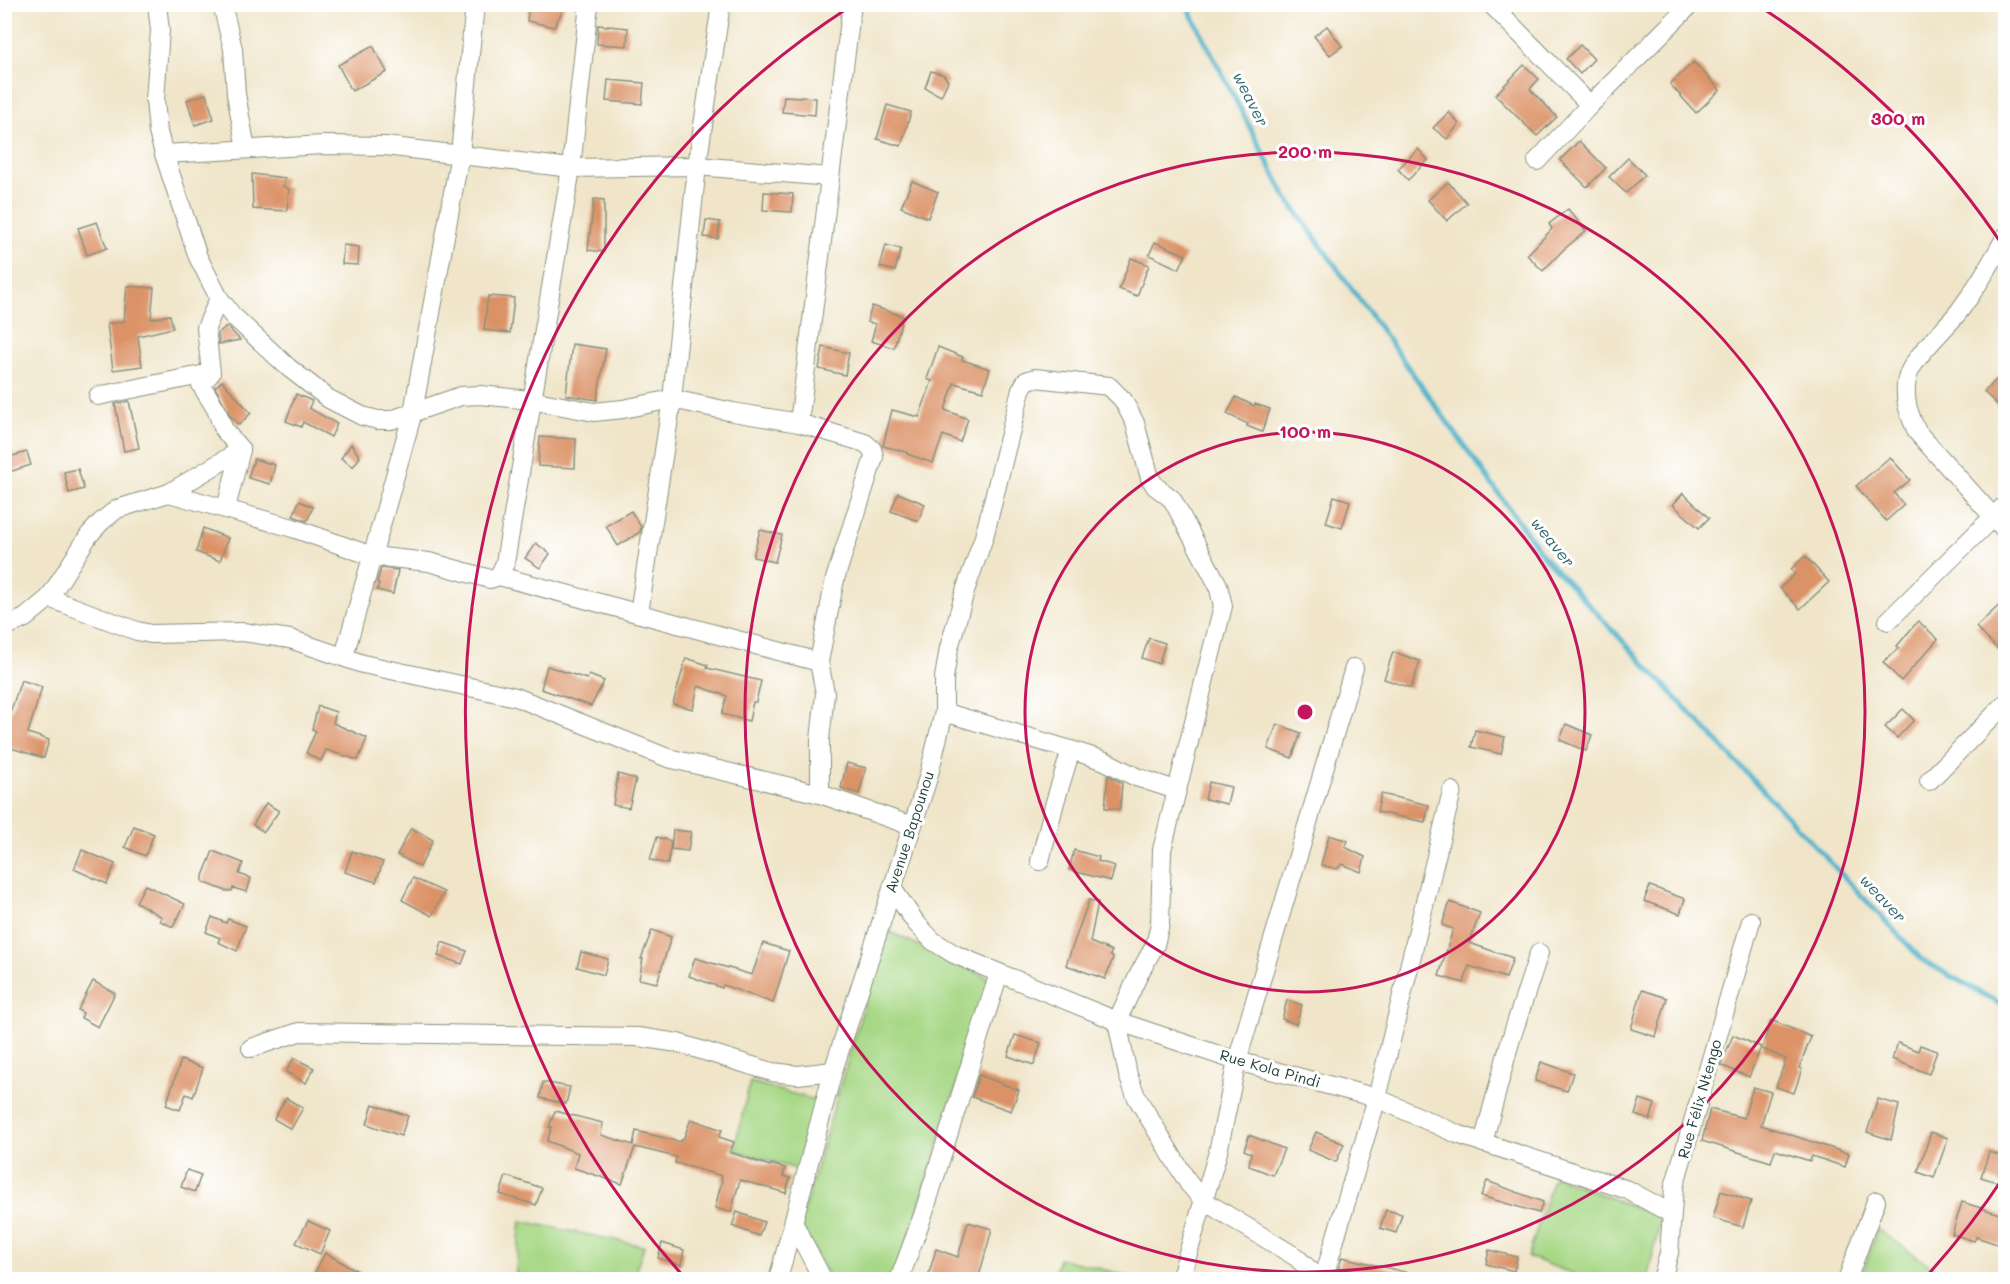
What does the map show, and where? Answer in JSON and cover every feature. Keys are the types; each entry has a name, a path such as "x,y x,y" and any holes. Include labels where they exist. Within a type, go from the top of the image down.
{"street":[{"path":"157,4 160,30 155,100 158,132 198,257 219,298 232,315 289,368 329,399 362,416 378,420 391,420 461,396 480,395 531,400 594,412 623,409 672,399 799,423 865,443 872,449 874,458 835,579 819,662 825,693 820,740 820,794"},
{"path":"222,4 233,49 236,94 246,149"},
{"path":"344,656 413,412 460,154 475,4"},
{"path":"499,576 505,563 571,168 589,4"},
{"path":"639,613 672,399 697,166 721,4"},
{"path":"799,423 852,4"},
{"path":"1537,161 1691,4"},
{"path":"1502,8 1590,105"},
{"path":"164,154 324,145 385,146 571,168 697,166 830,177"},
{"path":"2006,236 1988,270 1959,312 1921,354 1907,376 1905,397 1917,432 2006,531"},
{"path":"219,298 206,328 211,373 201,385 216,409 224,430 241,450"},
{"path":"98,396 211,373"},
{"name":"Avenue Bapounou","path":"778,1280 833,1071 928,778 945,712 944,678 949,648 966,588 984,537 1021,390 1026,381 1035,378 1109,386 1123,400 1135,423 1150,478 1155,486 1172,499 1218,585 1223,606 1176,790"},
{"path":"4,627 25,618 49,598 89,535 117,509 169,493 241,450"},
{"path":"226,508 241,450"},
{"path":"169,493 293,528 372,556 429,562 490,579 499,576 819,662"},
{"path":"1888,621 2006,504"},
{"path":"49,598 137,632 151,634 243,632 290,639 363,664 516,697 668,758 820,794 912,826"},
{"path":"1180,1280 1218,1152 1237,1060 1354,668"},
{"path":"1929,781 2006,703"},
{"path":"945,712 1105,761 1136,777 1176,790 1162,850 1160,924 1155,945 1138,974 1117,1021 1128,1075 1136,1096 1169,1154 1189,1184 1204,1201 1296,1257 1312,1272 1315,1280"},
{"path":"1040,861 1071,750"},
{"path":"1323,1280 1377,1098 1452,791"},
{"name":"Rue Kola Pindi","path":"892,888 916,923 933,941 954,954 999,973 1117,1021 1237,1060 1377,1098 1431,1123 1483,1143 1628,1190 1672,1214"},
{"name":"Rue Félix Ntengo","path":"1662,1280 1669,1253 1674,1187 1751,921"},
{"path":"1483,1143 1510,1042 1539,953"},
{"path":"899,1280 926,1203 999,973"},
{"path":"250,1048 300,1032 638,1037 678,1043 723,1059 772,1072 798,1075 833,1071"},
{"path":"1847,1280 1876,1201"},
{"path":"794,1224 823,1280"}],"green space":[{"path":"886,930 990,979 896,1279 832,1279 828,1276 800,1223"},
{"path":"750,1082 822,1102 803,1171 734,1150"},
{"path":"1554,1176 1661,1218 1647,1279 1587,1279 1528,1257"},
{"path":"521,1221 644,1246 633,1279 515,1279"},
{"path":"1877,1229 1937,1270 1934,1279 1861,1279"},
{"path":"1059,1258 1140,1279 1053,1279"}],"building":[{"path":"529,4 566,4 554,27 527,21"},
{"path":"598,25 628,28 627,46 597,44"},
{"path":"1327,26 1342,46 1330,55 1314,36"},
{"path":"1580,45 1594,59 1580,74 1566,59"},
{"path":"373,46 387,72 352,91 338,65"},
{"path":"1694,62 1720,90 1696,113 1670,84"},
{"path":"1524,65 1539,79 1530,89 1557,117 1537,136 1495,95"},
{"path":"931,71 944,75 948,81 941,96 925,88"},
{"path":"608,80 644,83 642,104 606,101"},
{"path":"206,94 214,119 195,125 187,100"},
{"path":"784,96 816,98 815,115 782,112"},
{"path":"887,105 911,112 901,146 877,139"},
{"path":"1449,112 1459,124 1447,139 1433,128"},
{"path":"1579,141 1606,168 1587,187 1560,160"},
{"path":"1418,149 1428,160 1408,180 1398,169"},
{"path":"1628,158 1645,175 1626,193 1609,177"},
{"path":"252,174 285,178 283,186 289,189 287,211 253,209"},
{"path":"912,181 938,192 928,218 901,207"},
{"path":"1448,182 1467,203 1447,221 1428,200"},
{"path":"764,192 793,194 792,212 763,210"},
{"path":"594,199 604,200 604,252 588,250"},
{"path":"1568,209 1586,231 1543,271 1527,255 1552,229 1549,224"},
{"path":"706,220 720,222 718,239 704,237"},
{"path":"97,222 107,248 87,255 78,228"},
{"path":"1155,242 1186,255 1179,269 1149,255"},
{"path":"343,245 359,247 358,265 342,264"},
{"path":"886,245 901,249 895,271 880,267"},
{"path":"1131,258 1149,265 1137,296 1119,289"},
{"path":"127,286 154,288 151,319 170,315 173,328 138,336 142,366 113,370 107,324 124,321"},
{"path":"488,296 514,298 510,333 484,330"},
{"path":"872,306 903,316 894,348 871,341 876,324 867,322"},
{"path":"227,326 240,340 219,344 218,333"},
{"path":"572,344 606,349 597,400 566,395"},
{"path":"823,347 849,353 845,375 819,369"},
{"path":"938,347 963,357 962,360 990,369 983,391 954,383 945,410 968,419 960,442 943,435 933,463 907,454 907,452 883,446 892,410 919,417 932,381 927,379"},
{"path":"2006,370 2006,413 1984,392"},
{"path":"222,381 251,413 239,425 231,417 215,387"},
{"path":"296,394 312,401 309,408 337,424 331,437 303,422 301,427 286,421"},
{"path":"1236,397 1254,406 1255,404 1270,409 1262,432 1227,414"},
{"path":"129,401 139,448 124,451 115,404"},
{"path":"540,437 576,439 575,468 538,466"},
{"path":"351,444 360,457 353,467 341,458"},
{"path":"27,452 31,465 9,472 5,458"},
{"path":"1890,457 1910,480 1894,493 1904,505 1886,521 1856,486"},
{"path":"254,459 275,465 270,484 248,478"},
{"path":"78,469 84,489 69,493 64,472"},
{"path":"898,493 925,504 918,521 891,511"},
{"path":"1683,493 1709,518 1699,528 1673,505"},
{"path":"1334,496 1350,501 1342,528 1326,523"},
{"path":"299,501 313,507 307,521 293,516"},
{"path":"631,511 641,527 640,532 618,546 606,526"},
{"path":"203,528 228,538 220,561 196,552"},
{"path":"760,530 782,535 775,562 753,557"},
{"path":"536,543 550,554 540,568 525,558"},
{"path":"1805,556 1829,582 1800,609 1780,588 1795,574 1791,569"},
{"path":"381,568 398,570 393,594 377,590"},
{"path":"2006,599 2006,658 1976,627"},
{"path":"1918,621 1938,639 1901,681 1883,662 1899,648 1897,646"},
{"path":"1149,638 1165,643 1159,664 1142,658"},
{"path":"1393,652 1420,661 1411,688 1384,679"},
{"path":"686,658 708,665 707,668 761,681 749,721 722,714 727,696 698,686 693,709 673,704"},
{"path":"547,666 587,679 589,675 604,681 591,706 541,689"},
{"path":"21,680 42,687 28,733 49,740 44,758 4,746 4,732"},
{"path":"318,706 336,712 333,723 367,738 358,760 326,750 321,761 306,753 316,731 312,729"},
{"path":"1903,709 1914,720 1897,738 1885,727"},
{"path":"1277,724 1301,733 1292,758 1268,749"},
{"path":"1566,724 1592,735 1586,751 1560,740"},
{"path":"1475,730 1505,737 1501,754 1471,747"},
{"path":"847,763 866,768 859,794 841,788"},
{"path":"618,774 636,779 629,808 613,805"},
{"path":"1108,775 1122,783 1120,809 1105,808"},
{"path":"1209,782 1231,787 1227,804 1205,799"},
{"path":"1381,794 1429,805 1425,822 1377,812"},
{"path":"266,803 279,811 264,832 253,825"},
{"path":"134,826 154,834 145,856 125,847"},
{"path":"411,828 433,840 420,867 397,855"},
{"path":"673,830 691,832 688,851 671,849"},
{"path":"1329,835 1348,841 1345,847 1365,857 1361,872 1342,864 1337,869 1321,865"},
{"path":"657,837 671,841 668,864 650,860"},
{"path":"82,850 115,864 107,884 74,869"},
{"path":"1074,850 1099,857 1098,861 1115,866 1111,881 1069,870"},
{"path":"213,851 243,863 239,874 251,878 247,892 233,888 232,891 226,891 203,882 203,876"},
{"path":"352,851 383,862 376,882 345,872"},
{"path":"413,878 444,892 432,916 402,900"},
{"path":"145,885 185,904 173,927 160,921 162,917 136,902"},
{"path":"1650,886 1685,899 1680,914 1644,901"},
{"path":"1089,900 1098,902 1090,942 1112,951 1110,955 1113,958 1105,979 1066,965"},
{"path":"1450,902 1480,913 1469,943 1513,958 1506,978 1469,966 1464,983 1439,976 1453,929 1442,925"},
{"path":"212,917 226,923 228,919 246,926 237,951 218,942 220,938 206,932"},
{"path":"652,930 671,937 657,983 639,979 643,959 641,959"},
{"path":"442,942 467,951 462,964 438,956"},
{"path":"763,943 789,951 773,1003 723,985 722,988 689,976 695,958 752,975"},
{"path":"581,952 608,959 604,975 577,967"},
{"path":"93,981 115,993 98,1027 81,1018 83,1013 78,1010"},
{"path":"1642,990 1667,998 1656,1037 1631,1029"},
{"path":"1287,1000 1302,1005 1296,1024 1282,1019"},
{"path":"1771,1020 1811,1037 1799,1068 1802,1069 1794,1093 1776,1087 1786,1059 1762,1049"},
{"path":"1015,1035 1041,1043 1034,1065 1008,1056"},
{"path":"1733,1035 1761,1047 1749,1077 1721,1065"},
{"path":"1898,1043 1918,1051 1920,1045 1937,1051 1929,1074 1892,1059"},
{"path":"294,1058 314,1068 306,1083 286,1072"},
{"path":"181,1060 203,1068 193,1097 186,1094 180,1110 166,1105"},
{"path":"1541,1062 1573,1073 1567,1091 1535,1081"},
{"path":"979,1075 1019,1090 1011,1111 972,1097"},
{"path":"543,1082 570,1087 566,1104 540,1098"},
{"path":"1753,1087 1771,1092 1761,1125 1849,1154 1845,1167 1812,1156 1810,1161 1775,1150 1771,1162 1702,1141 1710,1109 1744,1118"},
{"path":"286,1098 303,1108 291,1129 274,1119"},
{"path":"1640,1099 1655,1104 1650,1120 1635,1115"},
{"path":"1878,1099 1899,1105 1891,1140 1867,1132"},
{"path":"373,1104 408,1116 401,1136 367,1124"},
{"path":"555,1111 603,1123 601,1135 633,1145 636,1131 680,1142 683,1140 691,1119 722,1130 719,1137 734,1142 730,1152 770,1166 771,1164 785,1168 783,1176 790,1178 786,1193 740,1180 731,1212 715,1208 722,1176 675,1163 676,1157 635,1147 622,1184 574,1168 578,1153 547,1141"},
{"path":"1316,1132 1344,1144 1336,1162 1308,1150"},
{"path":"1931,1132 1948,1138 1934,1178 1918,1172"},
{"path":"1249,1135 1284,1149 1273,1175 1249,1166 1251,1153 1244,1150"},
{"path":"1989,1152 2006,1157 2006,1185 1981,1177"},
{"path":"187,1170 201,1175 195,1192 181,1187"},
{"path":"506,1176 542,1188 536,1205 500,1194"},
{"path":"1487,1181 1543,1202 1539,1213 1481,1196"},
{"path":"1721,1191 1751,1201 1743,1227 1713,1218"},
{"path":"1962,1202 2006,1216 2006,1227 2000,1245 1976,1237 1974,1241 1952,1234"},
{"path":"1386,1210 1402,1214 1396,1233 1380,1228"},
{"path":"737,1212 764,1222 759,1236 732,1226"},
{"path":"308,1221 330,1231 320,1254 296,1243"},
{"path":"968,1222 992,1229 978,1280 927,1280 936,1249 958,1257"},
{"path":"662,1243 684,1250 681,1265 658,1258"},
{"path":"1489,1250 1517,1257 1514,1271 1486,1264"},
{"path":"325,1253 374,1280 311,1280"},
{"path":"1342,1257 1409,1273 1408,1280 1361,1280 1345,1276 1344,1279 1336,1277"}],"waterway":[{"name":"weaver","path":"1186,4 1286,197 1544,557 1922,960 2006,1007"}]}
